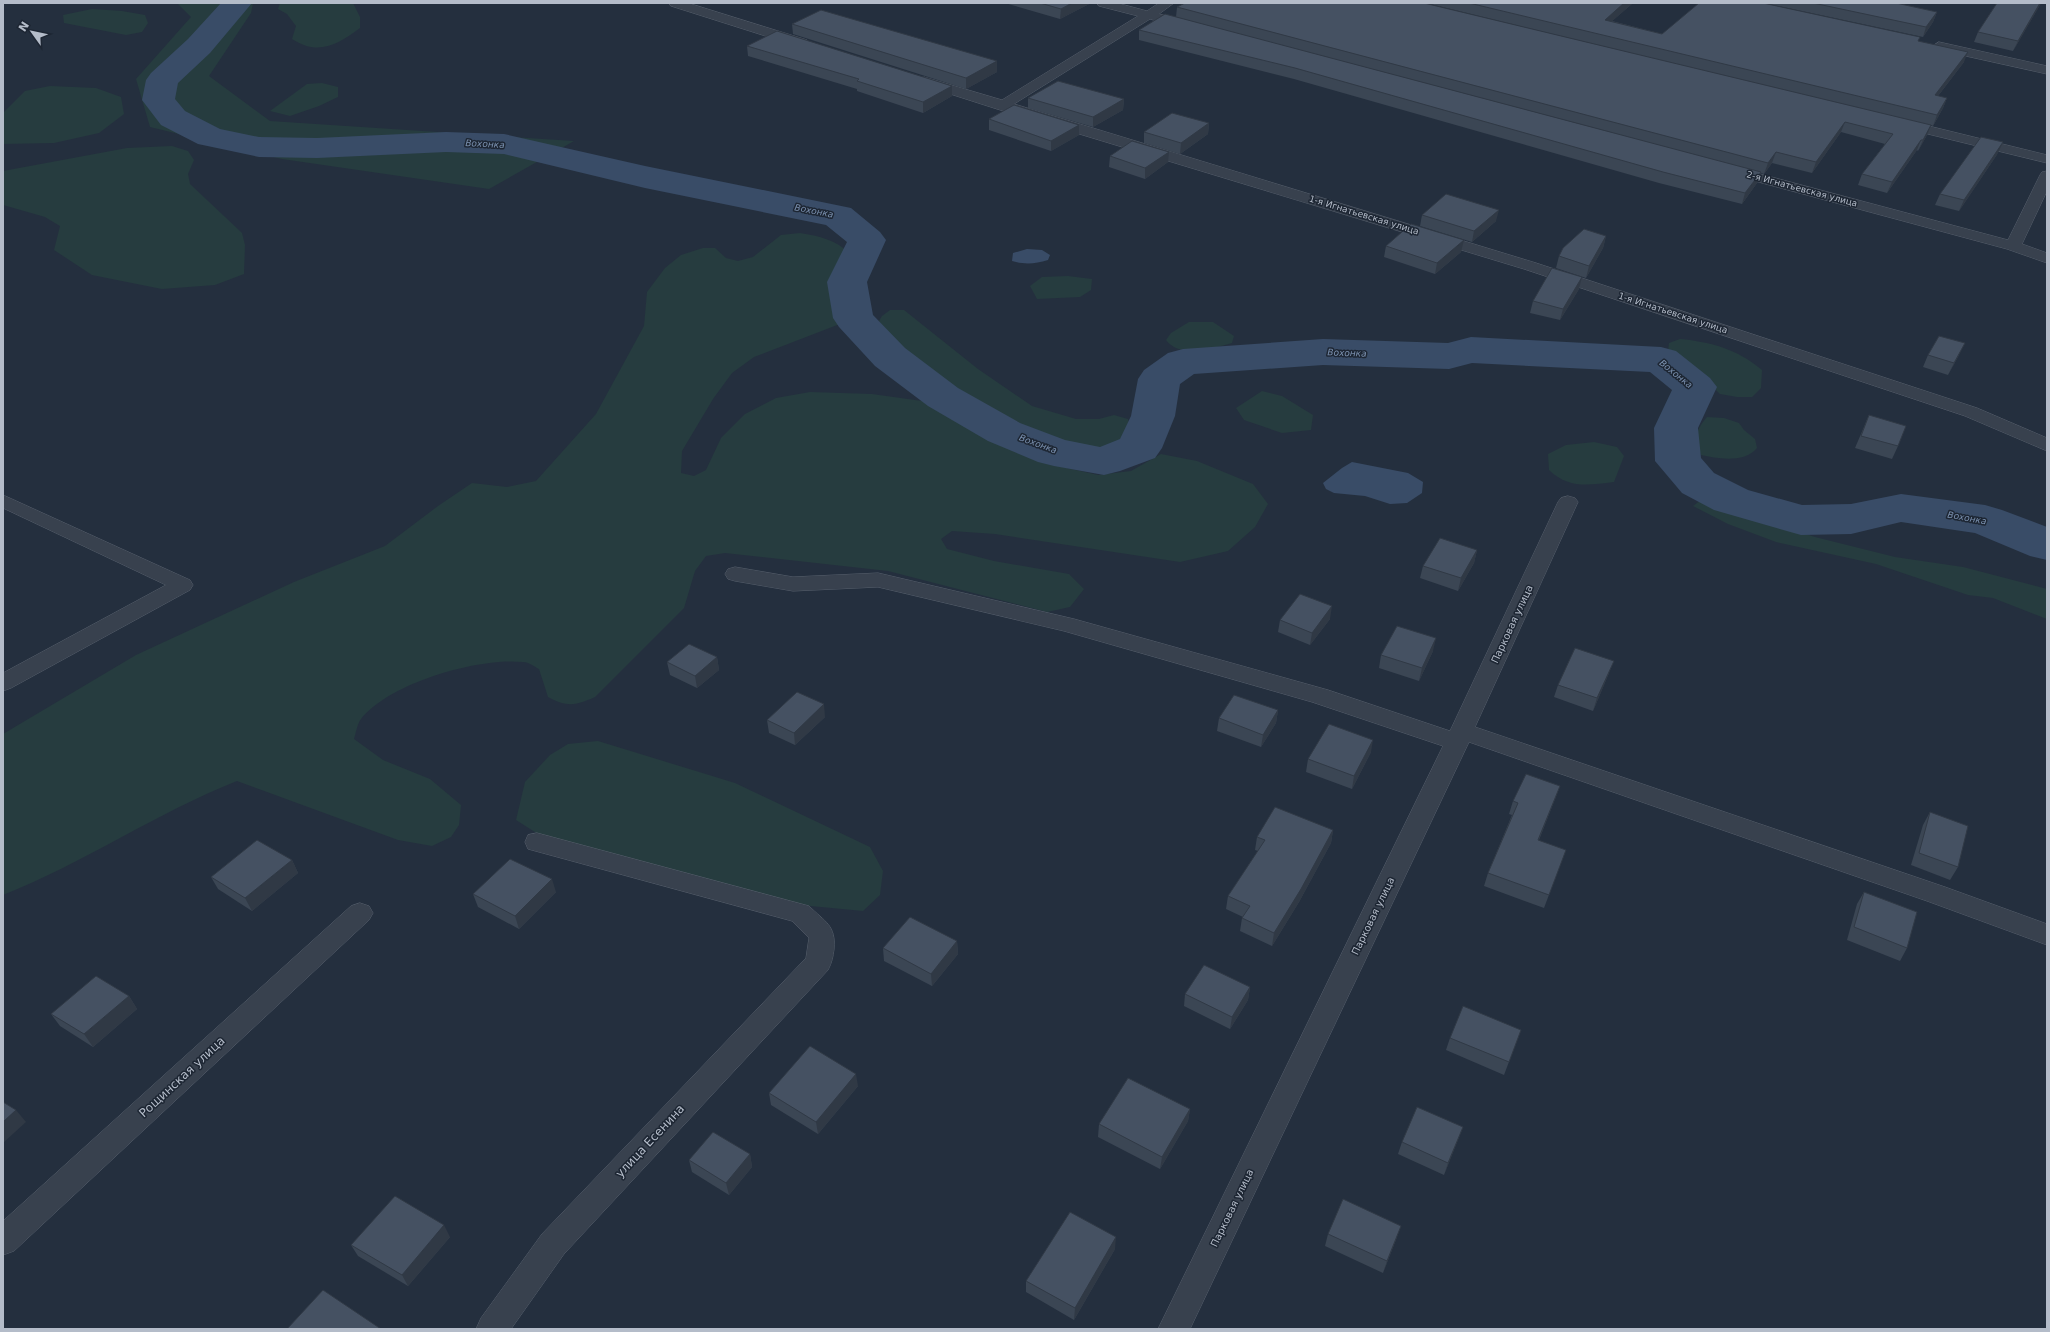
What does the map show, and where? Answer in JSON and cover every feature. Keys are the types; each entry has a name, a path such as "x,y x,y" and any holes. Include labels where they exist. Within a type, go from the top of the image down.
{"street":[{"path":"675,3 820,48"},
{"path":"1103,3 1202,29"},
{"path":"1002,106 1168,3"},
{"path":"1924,43 2047,70"},
{"name":"1-я Игнатьевская улица","path":"911,77 1530,266 1971,412 2047,445"},
{"path":"1884,119 2047,159"},
{"name":"2-я Игнатьевская улица","path":"1720,168 2013,246 2047,258"},
{"path":"2013,246 2047,175"},
{"path":"3,501 183,585 3,683"},
{"name":"Парковая улица","path":"1174,1329 1460,736 1568,502"},
{"path":"735,574 793,584 878,580 1073,627 1460,736 1936,894 2047,935"},
{"name":"улица Есенина","path":"492,1329 553,1244 819,962 822,935 800,913 537,842"},
{"name":"Рощинская улица","path":"3,1241 360,913"}],"green space":[{"path":"177,3 253,3 251,13 209,76 270,121 574,141 489,189 282,159 150,127 136,79 191,17"},
{"path":"280,3 353,3 360,17 360,28 335,43 327,46 310,47 292,39 296,26 287,14 278,9"},
{"path":"92,9 122,11 145,15 148,23 142,32 126,35 64,23 63,15"},
{"path":"322,83 338,87 338,97 319,106 290,116 270,111 307,84"},
{"path":"50,86 96,88 121,97 124,114 99,133 54,143 3,144 3,113 25,91"},
{"path":"172,146 188,151 194,160 188,174 190,184 242,233 245,245 244,274 215,285 162,289 92,275 54,250 60,226 45,217 3,205 3,171 127,148"},
{"path":"800,233 827,239 839,245 850,254 832,297 845,322 754,357 732,373 713,399 682,451 681,473 694,476 706,470 721,438 745,414 776,398 810,392 872,394 922,401 1049,464 1098,475 1131,471 1161,454 1197,461 1253,484 1268,504 1255,527 1228,551 1180,562 995,534 952,531 941,539 947,549 994,561 1069,574 1084,589 1070,607 1047,612 888,571 725,553 706,556 695,571 684,608 595,697 576,704 566,704 548,697 539,669 530,664 525,662 505,662 483,664 460,668 413,684 392,694 374,706 361,719 354,739 383,760 430,779 461,805 459,825 451,837 432,846 398,840 237,781 178,808 62,868 3,895 3,734 136,655 294,582 385,546 438,506 472,483 507,487 536,481 596,414 644,326 647,292 665,268 681,255 703,248 715,248 726,258 738,261 753,257 781,235"},
{"path":"1068,276 1092,279 1091,290 1080,297 1037,299 1030,286 1042,277"},
{"path":"890,310 904,310 978,369 1032,406 1076,419 1099,419 1114,415 1128,419 1130,430 1128,440 1105,448 1069,444 1023,428 950,388 890,337 879,321 882,316"},
{"path":"1189,322 1213,322 1234,336 1232,343 1206,349 1188,351 1172,346 1166,340 1171,333"},
{"path":"1680,339 1702,342 1723,348 1753,363 1762,370 1761,388 1752,397 1737,397 1720,394 1707,381 1677,360 1668,351 1669,343"},
{"path":"1262,391 1282,396 1313,415 1311,430 1282,433 1244,420 1236,408"},
{"path":"1707,417 1724,418 1739,423 1744,430 1755,439 1757,448 1746,456 1731,459 1701,455 1697,444 1697,435 1700,426"},
{"path":"1594,442 1617,447 1624,456 1614,482 1587,485 1572,483 1556,476 1549,470 1548,454 1566,445"},
{"path":"1701,500 1815,537 1895,557 1963,567 2047,589 2047,619 1993,598 1968,595 1876,564 1776,542 1728,524 1693,506"},
{"path":"598,741 735,783 870,847 883,871 880,895 863,911 800,905 538,834 516,820 525,782 550,755 568,744"}],"water":[{"path":"1027,249 1042,250 1050,255 1048,260 1034,263 1012,261 1013,253"},
{"path":"1352,462 1408,473 1423,482 1422,493 1407,503 1390,504 1365,496 1334,493 1326,489 1323,483"}],"building":[{"path":"1040,3 1072,3 1061,9"},
{"path":"1185,3 1424,3 1931,125 1923,140 1921,140 1892,182 1862,174 1893,134 1845,122 1816,162 1776,152 1768,163 1177,7"},
{"path":"1469,3 1624,3 1605,20 1662,34 1699,3 1763,3 1920,37 1918,41 1968,52 1935,95 1947,98 1937,115"},
{"path":"1813,3 1896,3 1937,12 1926,27"},
{"path":"1997,3 2040,3 2018,41 1978,32"},
{"path":"821,10 997,61 966,78 792,24"},
{"path":"1165,14 1761,172 1745,193 1663,172 1295,68 1139,30"},
{"path":"777,31 952,86 923,102 857,81 859,79 747,46"},
{"path":"1058,81 1124,99 1093,117 1028,98"},
{"path":"1014,105 1079,125 1051,141 989,119"},
{"path":"1172,113 1209,123 1181,143 1144,132"},
{"path":"1981,137 2003,142 1964,200 1940,194"},
{"path":"1132,141 1169,152 1145,168 1110,156"},
{"path":"1446,194 1499,210 1474,231 1422,215"},
{"path":"1411,224 1464,240 1437,263 1386,246"},
{"path":"1584,229 1606,236 1589,266 1559,256 1563,248"},
{"path":"1552,268 1582,277 1563,309 1533,301"},
{"path":"1939,336 1965,343 1954,363 1928,355"},
{"path":"1869,415 1906,426 1898,446 1861,436"},
{"path":"1440,538 1477,550 1461,578 1423,566"},
{"path":"1300,594 1332,606 1312,633 1280,620"},
{"path":"1397,626 1436,638 1422,668 1381,655"},
{"path":"689,644 717,657 695,676 667,662"},
{"path":"1575,648 1614,661 1597,698 1558,685"},
{"path":"797,692 824,704 794,733 767,720"},
{"path":"1234,695 1278,710 1263,735 1219,718"},
{"path":"1329,724 1373,740 1354,776 1308,759"},
{"path":"1526,774 1560,786 1538,840 1566,850 1549,895 1488,873 1518,803 1513,801"},
{"path":"1275,807 1333,830 1301,889 1274,933 1242,918 1250,906 1228,896 1265,840 1257,837"},
{"path":"1930,812 1968,826 1958,867 1919,853"},
{"path":"257,840 292,860 245,898 211,877"},
{"path":"510,859 552,879 515,916 473,894"},
{"path":"1864,892 1917,912 1907,948 1854,927"},
{"path":"910,917 957,941 931,974 883,948"},
{"path":"1204,965 1250,987 1232,1017 1185,994"},
{"path":"96,976 129,996 84,1034 51,1014"},
{"path":"1463,1006 1521,1030 1509,1062 1450,1038"},
{"path":"810,1046 856,1074 816,1122 769,1093"},
{"path":"1128,1078 1190,1109 1162,1157 1099,1124"},
{"path":"3,1102 16,1110 3,1122"},
{"path":"1417,1107 1463,1127 1448,1163 1402,1142"},
{"path":"713,1132 750,1154 726,1183 689,1160"},
{"path":"395,1196 444,1225 402,1275 351,1245"},
{"path":"1343,1199 1401,1226 1387,1261 1328,1234"},
{"path":"1070,1212 1116,1237 1075,1308 1026,1281"},
{"path":"323,1290 381,1329 287,1329"}],"waterway":[{"name":"Вохонка","path":"237,3 199,46 162,80 158,100 173,118 210,137 259,147 317,148 446,142 504,144 645,177 838,216 867,240 847,282 853,318 890,357 943,397 1004,432 1054,452 1104,461 1139,448 1153,416 1159,379 1183,362 1323,352 1449,356 1471,350 1661,360 1695,387 1676,428 1678,461 1698,483 1731,500 1801,520 1851,519 1901,508 1985,520 2047,545"}]}
